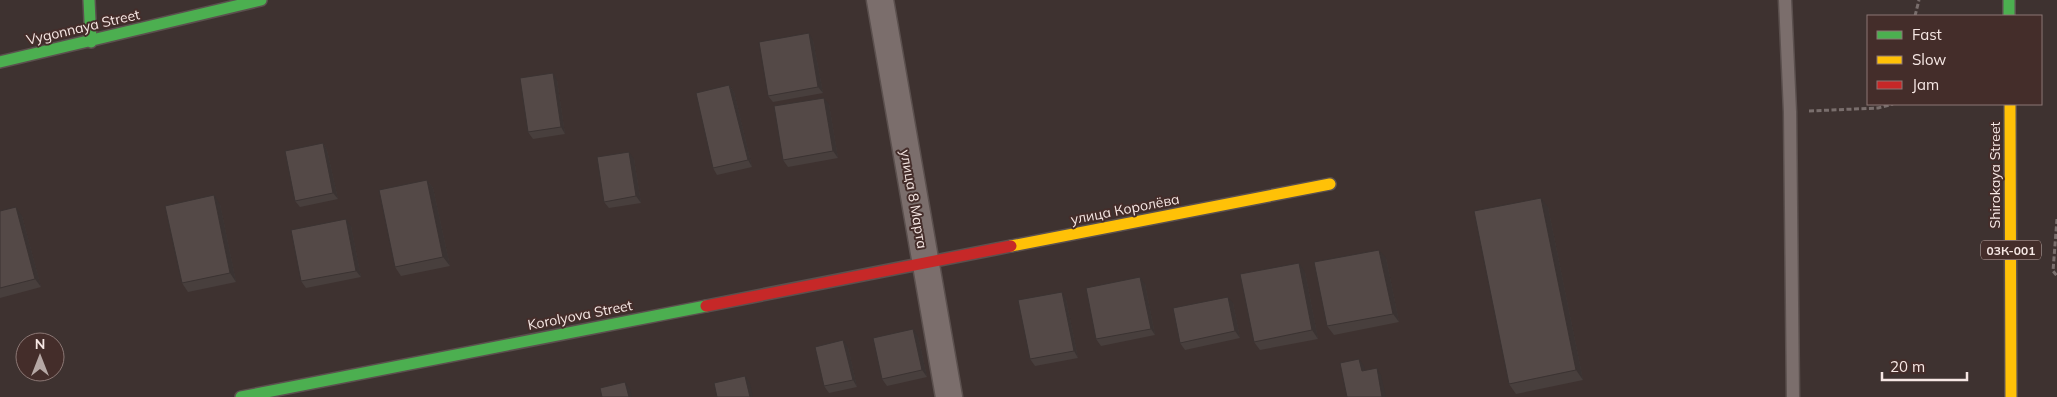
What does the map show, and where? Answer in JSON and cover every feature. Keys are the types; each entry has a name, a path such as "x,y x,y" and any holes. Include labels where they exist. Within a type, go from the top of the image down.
{"street":[{"path":"88,0 91,42"},
{"name":"Vygonnaya Street","path":"0,62 91,42 261,0"},
{"name":"улица 8 Марта","path":"880,0 949,397"},
{"path":"2009,0 2009,15"},
{"name":"Shirokaya Street","path":"2010,105 2011,397"},
{"name":"улица Королёва","path":"925,263 1330,184"},
{"name":"Korolyova Street","path":"241,397 925,263"}],"lane":[{"path":"1785,0 1790,112 1793,397"}],"path":[{"path":"1915,15 1919,0"},
{"path":"1790,112 1878,108 1889,105"},
{"path":"2057,219 2053,271 2057,276"}],"building":[{"path":"809,33 818,87 768,96 759,42"},
{"path":"553,73 561,127 528,132 520,78"},
{"path":"729,85 748,160 713,168 696,93"},
{"path":"824,98 833,151 783,160 774,106"},
{"path":"323,143 333,193 295,201 285,151"},
{"path":"629,152 636,196 604,202 597,157"},
{"path":"427,180 443,257 395,267 379,190"},
{"path":"214,195 230,273 182,283 165,206"},
{"path":"1541,198 1576,370 1509,384 1474,211"},
{"path":"16,207 35,279 0,288 0,211"},
{"path":"346,219 356,271 301,281 291,230"},
{"path":"1379,250 1393,314 1327,326 1314,262"},
{"path":"1299,263 1312,330 1254,342 1240,274"},
{"path":"1140,277 1151,329 1096,339 1086,288"},
{"path":"1062,292 1074,351 1030,359 1018,300"},
{"path":"1228,297 1235,331 1180,343 1173,308"},
{"path":"913,329 922,370 882,379 873,338"},
{"path":"843,340 853,380 824,386 815,347"},
{"path":"1359,359 1362,371 1377,368 1382,397 1347,397 1340,363"},
{"path":"745,376 750,397 717,397 714,383"},
{"path":"625,382 629,397 602,397 600,388"}],"traffic: fast":[{"path":"89,0 91,42"},
{"path":"0,62 261,0"},
{"path":"2009,0 2009,15"},
{"path":"241,397 706,306"}],"traffic: slow":[{"path":"2010,105 2011,397"},
{"path":"1011,246 1330,184"}],"traffic: jam":[{"path":"706,306 1011,246"}]}
